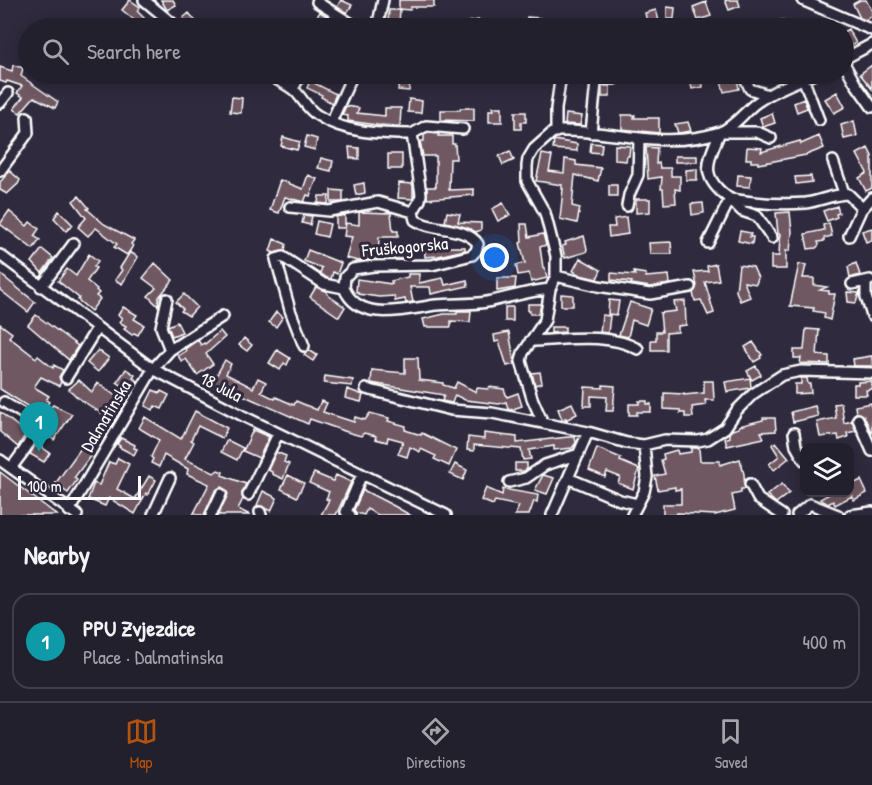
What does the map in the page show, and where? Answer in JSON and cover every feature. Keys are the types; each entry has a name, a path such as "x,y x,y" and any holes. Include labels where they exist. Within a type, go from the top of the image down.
{"street":[{"path":"144,0 166,18"},
{"path":"379,18 383,0"},
{"path":"802,0 819,4 849,18"},
{"path":"317,2 342,18"},
{"path":"854,21 872,30"},
{"path":"854,55 872,44"},
{"path":"854,81 872,107"},
{"path":"284,84 293,89 311,111 347,128 376,133 412,134 426,126 463,129"},
{"path":"293,89 296,84"},
{"path":"331,122 348,84"},
{"path":"556,132 560,84"},
{"path":"591,134 596,84"},
{"path":"747,84 750,89 768,95"},
{"path":"772,238 757,216 742,211 712,184 709,176 709,161 720,132 768,95 791,84"},
{"path":"805,84 819,120"},
{"path":"0,103 8,93"},
{"path":"0,171 28,133 27,117"},
{"path":"543,423 522,368 523,353 545,320 550,289 556,276 555,246 548,222 531,190 526,173 530,155 547,137 556,132 639,140 672,140 720,132 757,132 771,138"},
{"name":"Fruškogorska","path":"344,288 345,277 353,269 374,266 432,265 460,259 476,251 478,244 474,239 450,229 419,223 413,216 421,194 412,134"},
{"path":"627,206 638,175 639,140"},
{"path":"833,161 844,193"},
{"path":"730,199 771,204 825,199 844,193 851,195 862,208"},
{"path":"849,236 862,208 872,198"},
{"path":"708,243 730,199"},
{"path":"290,207 329,211 386,202 413,212"},
{"path":"41,287 74,243"},
{"name":"18 Jula","path":"0,255 153,369 278,434 446,515"},
{"path":"304,346 290,310 285,285 276,265 276,259 283,257 324,284 344,288 351,299 360,305 390,312 484,302 528,291 550,289"},
{"path":"556,276 598,286 650,294 668,293 690,287"},
{"path":"852,284 869,280 866,297 872,316"},
{"path":"167,299 161,327 170,350"},
{"name":"Dalmatinska","path":"0,460 73,513 153,369 170,350 223,316"},
{"path":"66,378 98,328"},
{"path":"531,341 607,339 624,341 638,349"},
{"path":"366,389 451,410 492,413 644,445 665,440 698,441 717,435 753,394 782,375 801,371 872,373"},
{"path":"4,402 33,422 35,428 32,438 11,468"},
{"path":"858,419 872,451"},
{"path":"552,515 588,432"},
{"path":"794,433 796,446 800,453"},
{"path":"248,495 278,434"},
{"path":"632,515 644,492 647,477 644,445"},
{"path":"509,482 526,478 545,465 579,454"},
{"path":"350,515 346,512 362,474"},
{"path":"153,515 170,478"},
{"path":"568,478 620,500 637,504"},
{"path":"750,484 758,499 782,515"},
{"path":"210,515 221,494"},
{"path":"797,515 810,504 811,497"},
{"path":"810,504 838,515"},
{"path":"850,515 872,512"}],"building":[{"path":"130,0 140,7 137,11 144,18 132,18 122,10"},
{"path":"161,0 173,0 176,5 167,10"},
{"path":"341,0 352,5 347,13 337,7"},
{"path":"399,0 434,0 434,7 399,9"},
{"path":"725,0 738,0 740,6 729,10"},
{"path":"866,0 872,11 872,16 865,20 860,18 853,4"},
{"path":"706,2 711,16 697,18 693,7"},
{"path":"667,7 675,8 674,18 667,18"},
{"path":"389,10 400,10 399,18 388,18"},
{"path":"656,10 658,18 646,18 645,13"},
{"path":"320,12 329,18 316,18"},
{"path":"189,13 193,18 183,18"},
{"path":"13,65 18,66 18,84 32,84 58,102 55,108 34,97 20,113 14,109 23,97 17,93 22,86 0,81 0,67 12,71"},
{"path":"872,65 872,89 860,74"},
{"path":"309,84 316,84 336,94 332,103 307,88"},
{"path":"399,84 410,84 409,91 398,90"},
{"path":"691,84 703,84 703,87 692,89"},
{"path":"722,84 738,84 739,89 724,92"},
{"path":"602,86 610,86 610,97 602,97"},
{"path":"837,92 845,107 834,113 825,99"},
{"path":"232,97 242,98 241,113 230,112"},
{"path":"409,99 422,101 421,113 408,112"},
{"path":"804,99 807,108 797,112 794,103"},
{"path":"346,106 359,108 357,113 385,116 385,108 401,108 400,126 348,121 348,116 342,115"},
{"path":"493,107 502,107 502,122 489,122 489,110 494,110"},
{"path":"461,108 474,108 474,121 441,120 441,110 460,110"},
{"path":"515,112 526,112 526,122 521,122 521,129 515,129"},
{"path":"772,113 775,123 763,127 760,118"},
{"path":"566,114 582,116 580,125 565,124"},
{"path":"622,115 635,115 634,118 659,118 659,133 622,129"},
{"path":"854,121 857,136 844,139 841,125"},
{"path":"688,122 691,131 678,133 675,124"},
{"path":"428,133 452,136 456,159 450,159 449,190 474,189 474,195 427,199 427,187 436,187 436,156 423,156 420,141 424,141 424,135"},
{"path":"307,136 317,139 315,150 304,147"},
{"path":"819,136 824,148 806,155 758,164 758,162 751,162 751,159 746,159 747,147 762,148 761,152 800,141 801,144"},
{"path":"283,137 300,142 297,150 281,146"},
{"path":"554,140 577,144 577,151 553,149"},
{"path":"591,143 602,144 601,153 590,152"},
{"path":"615,145 630,146 626,161 615,160"},
{"path":"349,147 359,148 359,159 350,158"},
{"path":"646,147 657,148 656,164 659,163 660,168 671,168 671,176 680,176 680,190 675,189 676,203 664,204 663,189 661,189 662,177 648,179"},
{"path":"868,148 872,156 872,188 866,191 859,178 867,173 857,154"},
{"path":"510,151 514,160 503,165 499,156"},
{"path":"388,154 402,154 402,169 388,169"},
{"path":"542,154 552,156 549,171 564,173 565,159 576,161 576,165 601,168 598,181 575,175 572,206 580,208 577,223 560,219 562,185 536,181"},
{"path":"675,156 697,156 697,162 675,162"},
{"path":"321,158 333,161 331,171 318,168"},
{"path":"697,169 697,180 686,180 686,170"},
{"path":"10,171 20,180 7,194 0,190 0,182"},
{"path":"308,175 317,179 310,196 307,195 304,202 285,197 279,213 270,210 280,180 303,189"},
{"path":"738,175 751,176 750,187 737,186"},
{"path":"811,176 812,182 796,184 795,177"},
{"path":"364,183 365,193 356,195 354,185"},
{"path":"399,183 413,184 413,199 398,198"},
{"path":"609,185 617,185 617,196 609,196"},
{"path":"331,190 343,191 343,202 331,202"},
{"path":"79,196 89,208 87,209 104,224 134,240 127,255 114,247 117,244 96,228 88,236 78,227 86,218 73,201"},
{"path":"319,196 329,196 328,204 318,203"},
{"path":"636,199 650,199 650,212 636,213"},
{"path":"503,203 510,215 498,221 492,209"},
{"path":"703,203 704,213 692,215 691,204"},
{"path":"837,206 839,213 836,214 837,217 827,221 823,211"},
{"path":"9,211 27,226 30,222 39,229 34,236 40,240 33,249 0,224"},
{"path":"59,211 73,225 66,231 54,218"},
{"path":"359,212 391,213 393,231 398,231 398,237 379,237 378,259 358,261 346,258 352,237 344,236 346,223 359,225"},
{"path":"447,212 460,214 458,222 481,223 481,230 476,232 445,222"},
{"path":"790,212 792,232 790,251 786,251 786,269 771,269 771,256 779,256 780,234 778,234 776,213"},
{"path":"304,215 312,216 310,225 302,223"},
{"path":"345,215 345,228 336,228 336,217"},
{"path":"626,217 628,234 609,237 608,227 615,227 614,219"},
{"path":"317,221 330,224 327,237 314,234"},
{"path":"829,223 832,236 818,242 819,245 816,248 808,249 805,234 824,230 823,225"},
{"path":"521,224 527,224 529,237 543,234 546,245 540,247 547,278 531,282 529,273 518,275 516,265 525,263 520,243 522,242"},
{"path":"872,228 872,240 866,242 862,231"},
{"path":"740,231 751,233 752,244 738,241"},
{"path":"584,236 586,252 565,258 562,246 566,245 565,242"},
{"path":"274,239 286,244 285,251 274,253 270,251"},
{"path":"671,242 672,254 650,254 649,243"},
{"path":"424,243 447,243 447,247 465,247 465,250 425,257"},
{"path":"405,248 408,259 395,259 393,252"},
{"path":"42,249 53,258 42,273 32,262"},
{"path":"308,250 341,263 337,274 333,272 331,279 327,278 320,273 322,268 304,261"},
{"path":"130,252 138,257 122,284 115,280"},
{"path":"89,254 98,261 87,281 97,289 99,293 96,296 100,299 91,311 58,281 67,269 76,276"},
{"path":"580,258 601,270 597,279 573,271"},
{"path":"155,263 173,280 159,297 158,306 148,296 156,288 143,278"},
{"path":"856,263 860,275 850,278 848,267"},
{"path":"716,264 719,280 705,282 714,313 708,315 701,300 695,301 693,293 697,286 694,272 708,271 707,266"},
{"path":"799,264 806,265 803,278 814,278 814,285 827,287 820,290 835,294 830,320 824,318 825,313 813,311 814,308 790,306"},
{"path":"739,265 753,267 758,278 756,284 744,282 750,297 740,301 736,291"},
{"path":"634,272 646,274 646,277 669,275 670,284 650,287 611,280 611,273 635,275"},
{"path":"0,274 35,302 28,312 0,290"},
{"path":"408,274 419,274 419,283 443,278 445,285 467,280 468,286 431,294 430,287 410,287 413,302 406,303 405,299 395,301 394,296 379,297 356,292 357,279 392,284 391,281 408,277"},
{"path":"497,278 516,278 515,288 497,291"},
{"path":"316,287 326,291 329,296 345,307 339,317 310,297"},
{"path":"847,292 859,293 856,303 848,302"},
{"path":"184,294 197,307 189,316 181,311 183,309 176,302"},
{"path":"561,294 573,295 573,306 561,306"},
{"path":"609,300 619,301 617,315 608,314"},
{"path":"685,301 686,325 678,326 678,332 666,333 666,350 651,350 651,340 656,340 656,332 662,332 660,313 676,311 674,302"},
{"path":"630,302 651,309 646,325 632,320 628,337 619,335"},
{"path":"528,304 541,304 539,314 530,314"},
{"path":"123,307 137,315 134,319 144,325 138,335 134,333 132,335 124,329 126,326 119,322 122,318 118,315"},
{"path":"505,307 513,307 513,321 505,321"},
{"path":"457,311 471,311 470,322 451,321 451,327 425,327 423,319 444,314 457,314"},
{"path":"276,312 283,317 276,327 269,322"},
{"path":"36,315 78,346 69,360 28,325"},
{"path":"602,315 610,316 608,333 600,332"},
{"path":"177,322 182,332 172,336 168,326"},
{"path":"0,324 12,333 9,337 36,358 38,356 53,368 54,365 63,370 59,377 61,382 59,386 41,377 34,387 49,396 46,400 49,402 42,413 39,411 38,413 0,389"},
{"path":"551,327 565,327 565,332 551,333"},
{"path":"806,329 819,330 817,355 829,356 829,364 800,363 801,358 794,358 794,350 804,350"},
{"path":"220,331 225,337 206,354 213,364 197,375 186,359 182,362 178,356 198,340 201,345 205,344"},
{"path":"509,332 515,364 507,366 499,341 495,342 494,335"},
{"path":"244,338 252,345 247,351 239,345"},
{"path":"753,342 762,355 754,362 745,347"},
{"path":"98,350 109,358 98,372 87,363"},
{"path":"277,350 290,358 287,365 284,363 280,370 269,363"},
{"path":"309,350 317,355 313,361 304,355"},
{"path":"872,356 872,366 854,366 853,359"},
{"path":"405,358 418,358 419,380 443,383 443,385 454,388 457,382 476,392 477,388 504,389 507,397 518,393 522,406 510,410 506,402 499,404 465,400 455,395 452,403 442,401 444,395 371,383 372,370 405,373"},
{"path":"225,360 231,364 226,374 253,388 258,378 266,382 261,392 275,399 276,397 294,405 296,401 317,410 321,401 327,403 323,412 354,422 355,417 365,420 370,413 389,418 388,421 406,426 405,430 421,435 422,433 456,450 449,466 434,459 436,456 421,449 420,452 410,447 407,457 398,454 403,441 388,437 387,442 364,433 361,436 310,419 308,424 220,385 218,388 211,385"},
{"path":"756,366 761,375 752,380 747,371"},
{"path":"126,369 135,375 133,378 138,381 131,392 117,382"},
{"path":"540,372 542,383 535,385 532,373"},
{"path":"325,376 353,380 352,386 324,383"},
{"path":"750,378 750,388 727,392 725,382"},
{"path":"801,378 807,378 811,393 795,394 795,384 801,384"},
{"path":"79,380 92,392 98,383 125,403 114,422 69,389"},
{"path":"704,381 713,381 714,400 705,400 706,405 692,407 693,417 685,417 685,413 680,413 680,410 664,409 664,393 684,395 704,393"},
{"path":"872,381 872,389 866,390 867,395 854,395 854,384"},
{"path":"603,385 615,386 613,411 606,411 607,397 591,396 591,406 584,406 585,387 603,388"},
{"path":"347,389 363,395 361,402 345,398"},
{"path":"153,390 169,395 162,409 155,406 153,410 145,406"},
{"path":"639,401 647,401 647,404 651,404 651,412 637,412 637,415 629,415 629,404 639,404"},
{"path":"572,403 577,414 566,420 566,418 562,419 558,409"},
{"path":"841,403 844,423 852,421 856,431 847,433 848,437 839,440 838,435 820,437 817,422 836,418 834,404"},
{"path":"871,403 872,434 864,416 856,413 855,406"},
{"path":"53,405 72,414 54,440 48,436 56,422 44,414"},
{"path":"815,406 818,416 793,422 791,412"},
{"path":"195,411 227,428 222,438 198,426 191,440 194,442 185,459 214,473 218,470 223,472 222,475 246,484 238,509 250,515 218,515 228,494 221,487 215,491 204,515 193,515 209,484 187,474 188,469 164,455 159,467 151,463 153,459 151,457 159,440 139,428 145,417 181,439"},
{"path":"0,412 26,433 18,447 0,432"},
{"path":"763,418 775,418 776,431 761,432 764,438 727,446 725,439 730,437 729,433 732,430 763,420"},
{"path":"98,426 107,433 98,444 89,437"},
{"path":"41,427 49,432 40,446 50,453 44,462 30,454 38,441"},
{"path":"253,430 269,437 259,458 243,451"},
{"path":"484,433 517,437 517,443 575,437 576,443 572,448 554,450 554,446 529,450 531,459 523,460 521,449 474,445 474,451 467,450 468,437 484,439"},
{"path":"121,438 135,445 134,448 137,449 134,455 119,447 117,444"},
{"path":"227,440 243,448 237,460 221,452"},
{"path":"776,442 789,458 774,470 769,464 779,456 772,445"},
{"path":"81,448 91,455 74,478 77,480 68,493 55,484"},
{"path":"597,448 639,469 633,489 618,483 620,477 607,472 605,477 589,470"},
{"path":"691,448 699,448 700,461 720,461 720,465 740,459 745,489 741,489 741,493 732,495 735,510 715,515 677,513 677,515 663,515 663,504 681,504 681,489 675,490 675,487 658,490 655,476 665,474 661,460 664,459 663,454 677,450 678,454 691,452"},
{"path":"276,452 286,456 284,462 289,464 283,479 268,470"},
{"path":"118,458 129,464 117,489 135,499 149,476 156,480 135,514 109,498 105,506 88,499 94,483 99,485 109,462 115,464"},
{"path":"515,463 527,463 527,469 515,471"},
{"path":"455,464 467,470 463,480 450,474"},
{"path":"0,472 57,515 0,515"},
{"path":"314,473 333,481 336,475 351,482 336,515 321,515 329,500 326,499 329,492 309,483"},
{"path":"288,475 304,483 297,497 281,489"},
{"path":"543,475 554,478 547,494 535,490"},
{"path":"861,480 867,493 854,500 852,497 854,484"},
{"path":"782,484 789,493 776,503 767,495"},
{"path":"486,488 502,495 503,489 538,495 537,502 534,501 529,515 515,515 519,506 495,501 493,505 481,500"},
{"path":"363,490 410,515 378,515 367,509 364,515 356,513 354,510"},
{"path":"263,491 277,498 271,511 257,505"},
{"path":"850,497 835,505 833,501 828,504 820,499"}],"place":[{"name":"PPU Zvjezdice","path":"39,452"}]}
